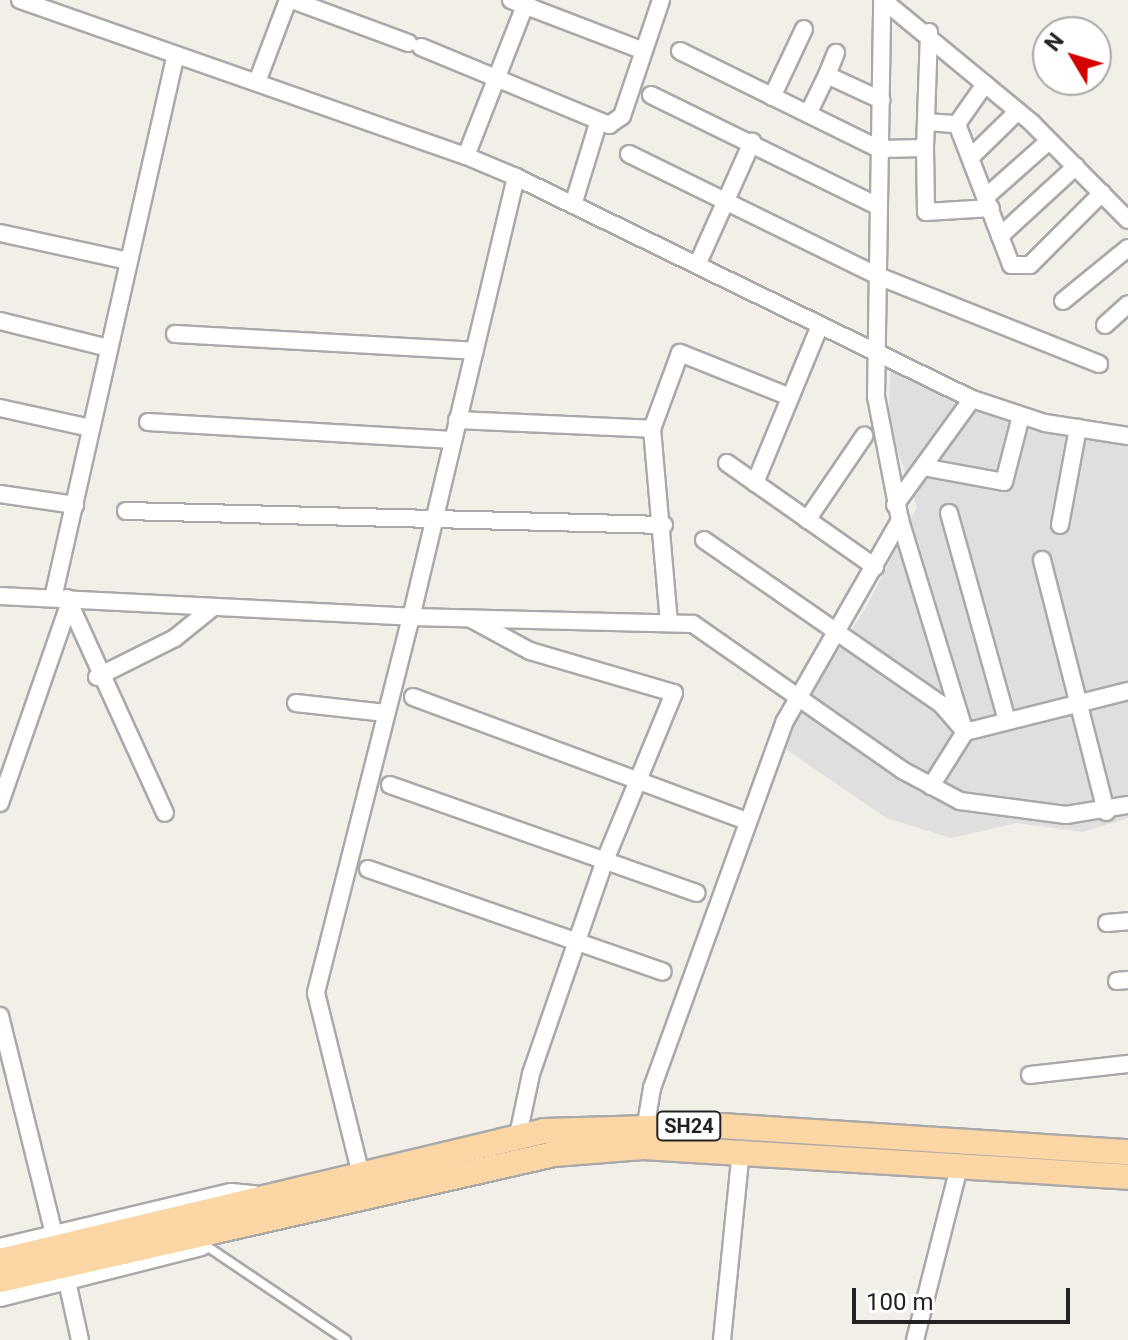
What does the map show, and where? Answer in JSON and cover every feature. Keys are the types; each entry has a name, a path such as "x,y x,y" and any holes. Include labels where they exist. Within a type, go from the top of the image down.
{"main road":[{"name":"SH24","path":"0,1280 206,1229 256,1196 518,1135 644,1136 1128,1152"},
{"name":"SH24","path":"0,1261 266,1219 518,1160 644,1136 741,1151 1128,1177"}],"street":[{"path":"20,0 175,58 257,82 466,156 698,263 819,328 972,399 1021,416 1128,436"},
{"path":"257,82 290,0 414,45 598,123 622,116 661,0"},
{"path":"883,0 929,32 1018,111 1128,220"},
{"path":"883,0 876,205 877,416 898,512 965,732"},
{"path":"466,156 521,2 644,51"},
{"path":"772,97 804,29"},
{"path":"929,32 926,212 990,202 1049,141"},
{"path":"680,51 879,149 925,148"},
{"path":"808,114 836,53"},
{"path":"0,803 63,601 75,505 90,428 175,58"},
{"path":"827,75 881,100"},
{"path":"957,124 985,84"},
{"path":"651,95 876,205"},
{"path":"972,156 1018,111"},
{"path":"926,122 957,124"},
{"path":"573,205 598,123"},
{"path":"957,124 990,202 1011,265 1024,268 1102,193"},
{"path":"698,263 752,142"},
{"path":"629,154 878,276 1099,364"},
{"path":"1000,236 1076,166"},
{"path":"360,1171 316,993 411,617 516,177"},
{"path":"0,233 128,261"},
{"path":"1063,301 1128,248"},
{"path":"1105,325 1128,304"},
{"path":"0,321 109,348"},
{"path":"755,483 819,328"},
{"path":"175,334 475,351"},
{"path":"669,623 664,525 652,429 680,353 790,397"},
{"path":"644,1136 747,821 796,696 875,567 898,512 972,399"},
{"path":"0,408 90,428"},
{"path":"928,468 1004,482 1021,416"},
{"path":"457,420 652,429"},
{"path":"148,422 452,440"},
{"path":"1060,525 1078,428"},
{"path":"807,520 864,436"},
{"path":"727,463 875,567"},
{"path":"0,494 75,505"},
{"path":"126,511 664,525"},
{"path":"949,513 1006,717"},
{"path":"704,540 941,704 965,732"},
{"path":"1042,560 1081,701 1106,812"},
{"path":"0,596 411,617 669,623 707,628 796,696 931,786 989,809 1106,812 1128,805"},
{"path":"63,601 165,813"},
{"path":"97,677 175,638 212,608"},
{"path":"470,618 530,651 674,693 605,860 518,1135"},
{"path":"931,786 965,732 1006,717 1128,691"},
{"path":"413,697 747,821"},
{"path":"296,703 385,713"},
{"path":"390,785 697,893"},
{"path":"368,869 663,972"},
{"path":"1107,923 1128,921"},
{"path":"0,1016 54,1235"},
{"path":"1030,1075 1128,1064"},
{"path":"0,1084 17,1081"},
{"path":"722,1340 741,1151"},
{"path":"915,1340 959,1167"},
{"path":"0,1248 231,1193 256,1196"},
{"path":"0,1297 67,1281 206,1229"},
{"path":"67,1281 80,1340"}],"lane":[{"path":"206,1229 346,1340"}],"shaded area":[{"path":"891,362 999,419 1128,442 1128,818 1083,832 1017,823 951,838 886,818 777,743 867,606 917,507 888,422"}]}
